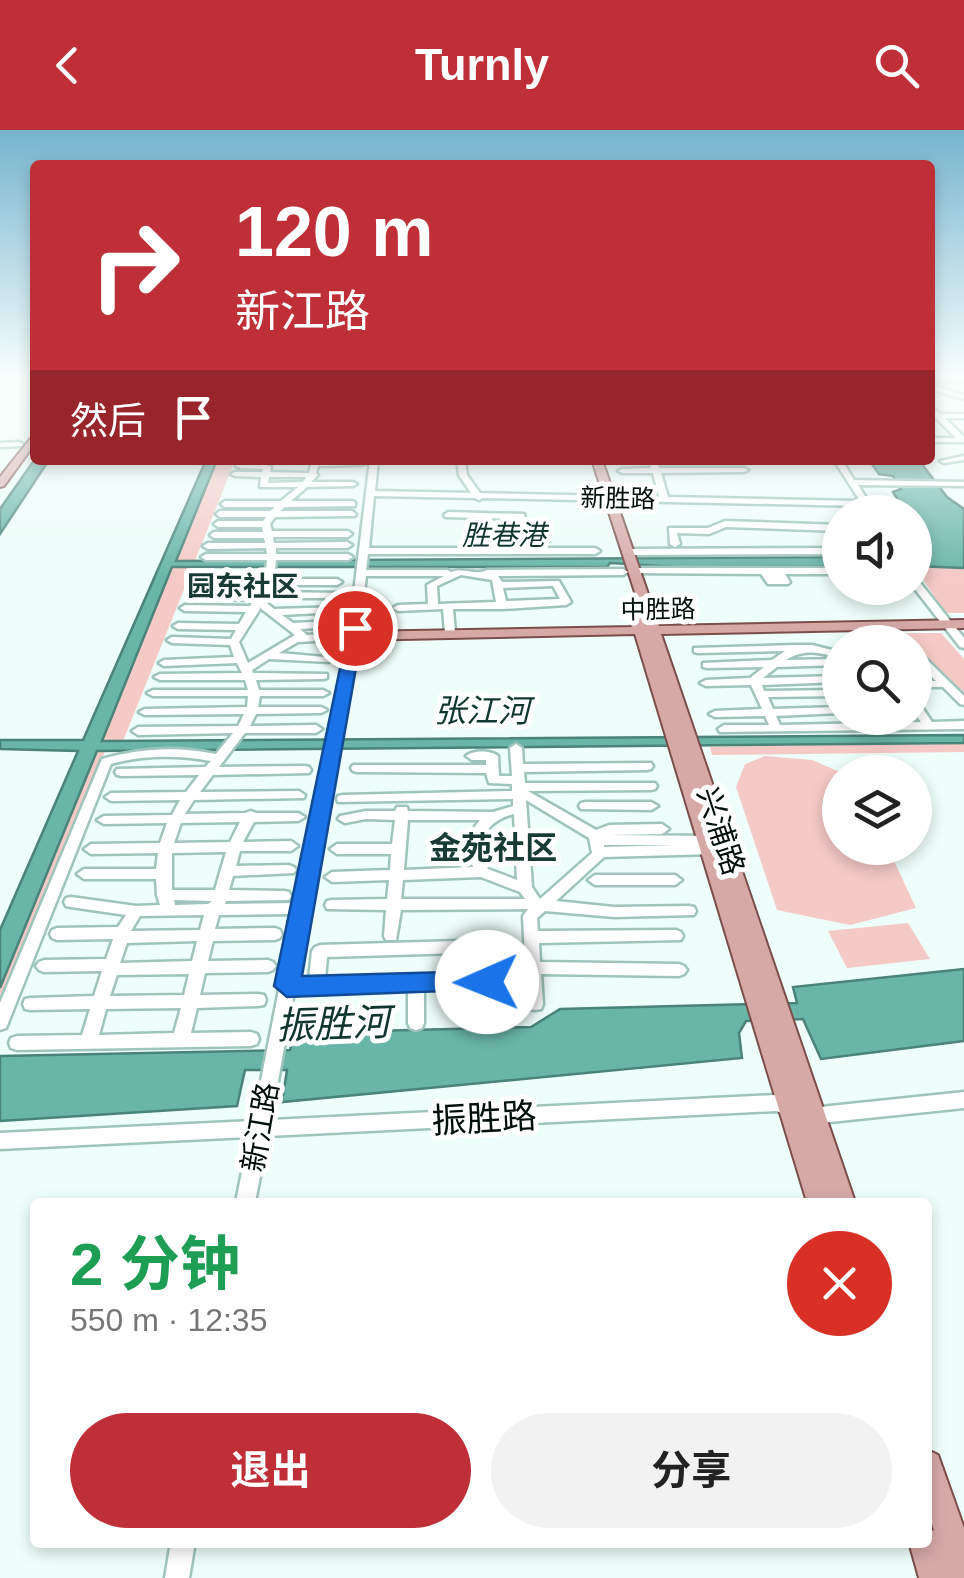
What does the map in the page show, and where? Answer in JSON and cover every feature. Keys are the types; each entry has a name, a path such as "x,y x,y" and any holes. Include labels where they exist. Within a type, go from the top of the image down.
{"main road":[{"path":"0,484 23,444"},
{"path":"0,469 26,444"},
{"name":"兴浦路","path":"590,465 627,563 713,845 770,1012 816,1118 842,1198"},
{"name":"兴浦路","path":"598,465 604,498"},
{"name":"中胜路","path":"354,635 964,622"},
{"name":"中胜路","path":"354,635 646,630"},
{"name":"兴浦路","path":"770,1012 791,1108 819,1198"},
{"path":"932,1478 964,1574"},
{"path":"926,1548 935,1578"}],"street":[{"path":"0,445 19,450"},
{"path":"944,461 964,458"},
{"name":"新江路","path":"247,1198 354,635 373,465"},
{"path":"462,465 477,505"},
{"path":"622,467 643,465"},
{"path":"654,465 664,499"},
{"path":"841,465 861,495"},
{"path":"702,466 744,470"},
{"path":"353,484 314,471 236,475 361,468"},
{"path":"166,902 159,874 175,819 252,711 254,693 234,642 258,604 282,504 314,471"},
{"path":"853,482 964,484"},
{"name":"新胜路","path":"370,494 477,505 604,498 822,505"},
{"path":"744,501 751,518"},
{"path":"219,519 282,504 350,530"},
{"path":"448,515 477,505 521,516 524,551"},
{"path":"675,545 672,530 709,531 751,518 822,526"},
{"path":"219,519 270,550 337,582"},
{"path":"219,519 270,550"},
{"path":"350,530 305,524 217,585 212,596 258,604 298,633 354,635"},
{"path":"270,550 305,524 350,530"},
{"path":"207,551 270,550 350,530"},
{"path":"675,545 688,536"},
{"path":"627,563 675,545 822,550"},
{"path":"363,563 524,551 595,551"},
{"path":"363,563 487,574 627,563 674,571 768,577 822,573"},
{"path":"433,607 432,585 453,573"},
{"path":"487,574 499,585 502,606"},
{"path":"398,608 566,602 559,584 499,585"},
{"path":"240,627 182,616 338,595"},
{"path":"931,605 964,645"},
{"path":"448,607 450,632"},
{"path":"273,612 338,609"},
{"path":"160,676 246,669 298,633 335,624"},
{"path":"797,627 807,647 822,652"},
{"path":"172,640 234,642"},
{"path":"754,680 807,647"},
{"path":"698,650 822,647"},
{"path":"270,656 325,660"},
{"path":"706,665 822,660"},
{"path":"164,663 322,676"},
{"path":"932,674 964,702"},
{"path":"706,684 822,679"},
{"path":"754,680 776,728"},
{"path":"932,684 943,684"},
{"path":"153,693 323,692"},
{"path":"760,694 822,696"},
{"path":"146,712 321,710"},
{"path":"714,714 822,710"},
{"path":"724,729 822,725"},
{"path":"932,726 964,725"},
{"path":"138,731 239,734 316,729"},
{"path":"516,748 525,888 537,906"},
{"path":"0,1023 106,762 122,756 222,755"},
{"path":"472,756 492,756 493,780 519,788 596,840 713,845"},
{"path":"345,819 408,803 648,766"},
{"path":"356,768 492,769"},
{"path":"121,772 304,770"},
{"path":"584,786 596,840"},
{"path":"482,872 474,840 519,788 652,786"},
{"path":"111,797 299,794"},
{"path":"181,1040 206,935 234,848 257,795"},
{"path":"346,795 493,816"},
{"path":"392,936 399,849 408,803"},
{"path":"586,806 650,806"},
{"path":"104,820 298,818"},
{"path":"535,1004 530,916 537,906 585,866 596,840 609,830 662,829"},
{"path":"90,849 291,846"},
{"path":"337,849 399,849"},
{"path":"585,866 594,872 598,908"},
{"path":"228,870 289,870"},
{"path":"332,877 482,872 525,888"},
{"path":"84,874 159,874"},
{"path":"595,880 675,880"},
{"path":"217,904 284,896"},
{"path":"71,902 136,911 166,902 302,908"},
{"path":"332,905 537,906 690,912"},
{"path":"88,1042 121,935 136,911"},
{"path":"58,934 274,934"},
{"path":"530,937 676,936"},
{"path":"316,986 320,951 494,946"},
{"path":"44,966 268,966"},
{"path":"532,968 679,970"},
{"path":"287,986 487,982"},
{"path":"416,983 416,1024"},
{"path":"31,1004 258,1000"},
{"path":"17,1043 251,1039"},
{"name":"振胜路","path":"0,1142 776,1103 816,1118 964,1100"},
{"path":"177,1578 182,1548"}],"shaded area":[{"path":"31,465 46,465 0,534 0,509"},
{"path":"204,465 215,465 176,561 822,557 822,566 610,563 607,567 172,567 102,741 964,735 964,743 97,751 0,988 0,930 78,751 0,749 0,740 83,740"},
{"path":"215,465 233,465 195,561 175,561"},
{"path":"873,465 923,465 947,497 964,509 964,568 932,567 932,495 895,495 893,492 901,489 893,476 879,474"},
{"path":"172,567 193,567 123,741 101,741"},
{"path":"932,567 964,568 964,613 945,613 932,593"},
{"path":"932,633 941,633 964,659 964,692 932,665"},
{"path":"964,743 964,752 712,755 710,747"},
{"path":"97,751 105,751 0,1010 0,988"},
{"path":"765,756 822,764 822,865 896,865 916,908 850,925 777,910 736,787 745,764"},
{"path":"908,923 930,959 847,968 828,931"},
{"path":"964,969 964,1041 821,1059 803,1019 746,1021 739,1033 742,1058 282,1102 287,1070 245,1070 237,1106 0,1121 0,1056 290,1050 294,1033 531,1027 560,1009 797,1003 793,987"}],"district":[{"name":"园东社区","path":"243,586"},
{"name":"金苑社区","path":"493,848"}],"route":[{"path":"355,628 287,986 487,982"}],"water label":[{"name":"胜巷港","path":"504,535"},
{"name":"张江河","path":"482,711"},
{"name":"振胜河","path":"333,1024"}]}
